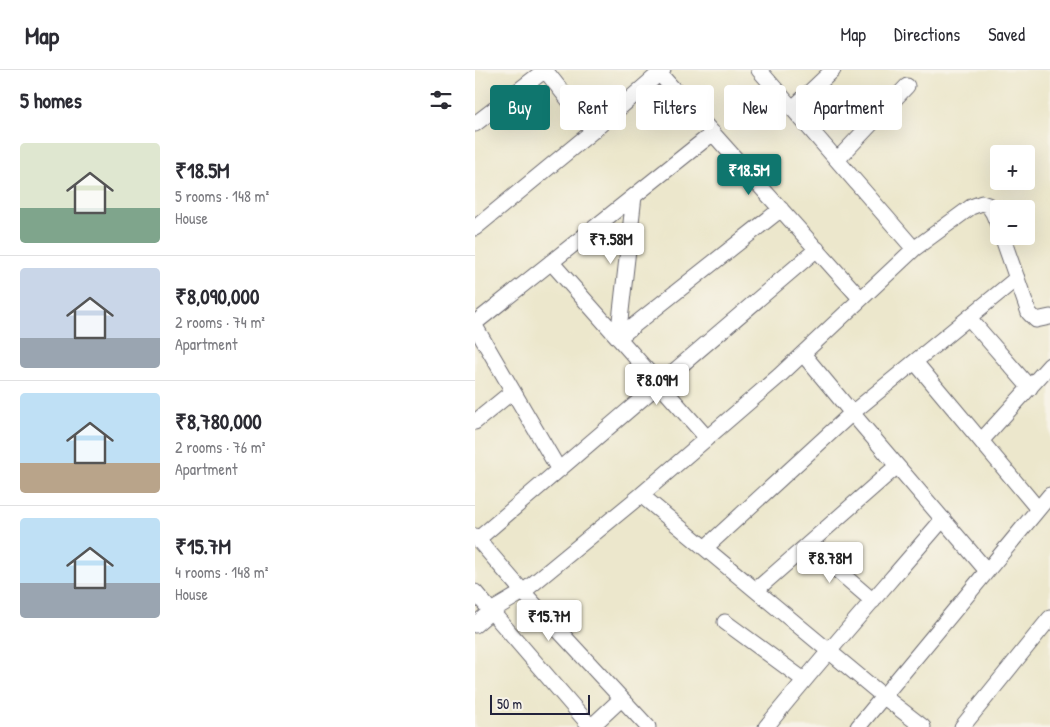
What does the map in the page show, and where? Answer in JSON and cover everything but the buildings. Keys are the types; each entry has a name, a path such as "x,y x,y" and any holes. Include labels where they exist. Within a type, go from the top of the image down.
{"street":[{"path":"475,124 545,70 593,131"},
{"path":"759,70 914,249"},
{"path":"792,108 833,70"},
{"path":"475,228 593,131 661,72 861,298"},
{"path":"837,160 907,86"},
{"path":"559,470 513,391 479,343 475,324 713,133"},
{"path":"618,338 634,196"},
{"path":"475,625 491,611 523,592 641,495 803,354 914,249 971,207 982,203 990,209"},
{"path":"618,338 781,209"},
{"path":"1005,245 1029,314 1036,320 1050,317"},
{"path":"647,727 476,538 559,470 817,249"},
{"path":"551,262 707,438"},
{"path":"705,548 851,413 1017,278"},
{"path":"969,318 1029,388"},
{"path":"803,354 851,413 987,571"},
{"path":"915,362 1038,509"},
{"path":"981,441 1050,365"},
{"path":"475,422 513,391"},
{"path":"756,590 897,466"},
{"path":"641,495 923,727"},
{"path":"858,727 1050,495"},
{"path":"766,727 804,680 943,519"},
{"path":"808,545 873,601"},
{"path":"475,592 591,727 621,699"},
{"path":"962,727 1050,618"},
{"path":"725,622 804,680"}]}
